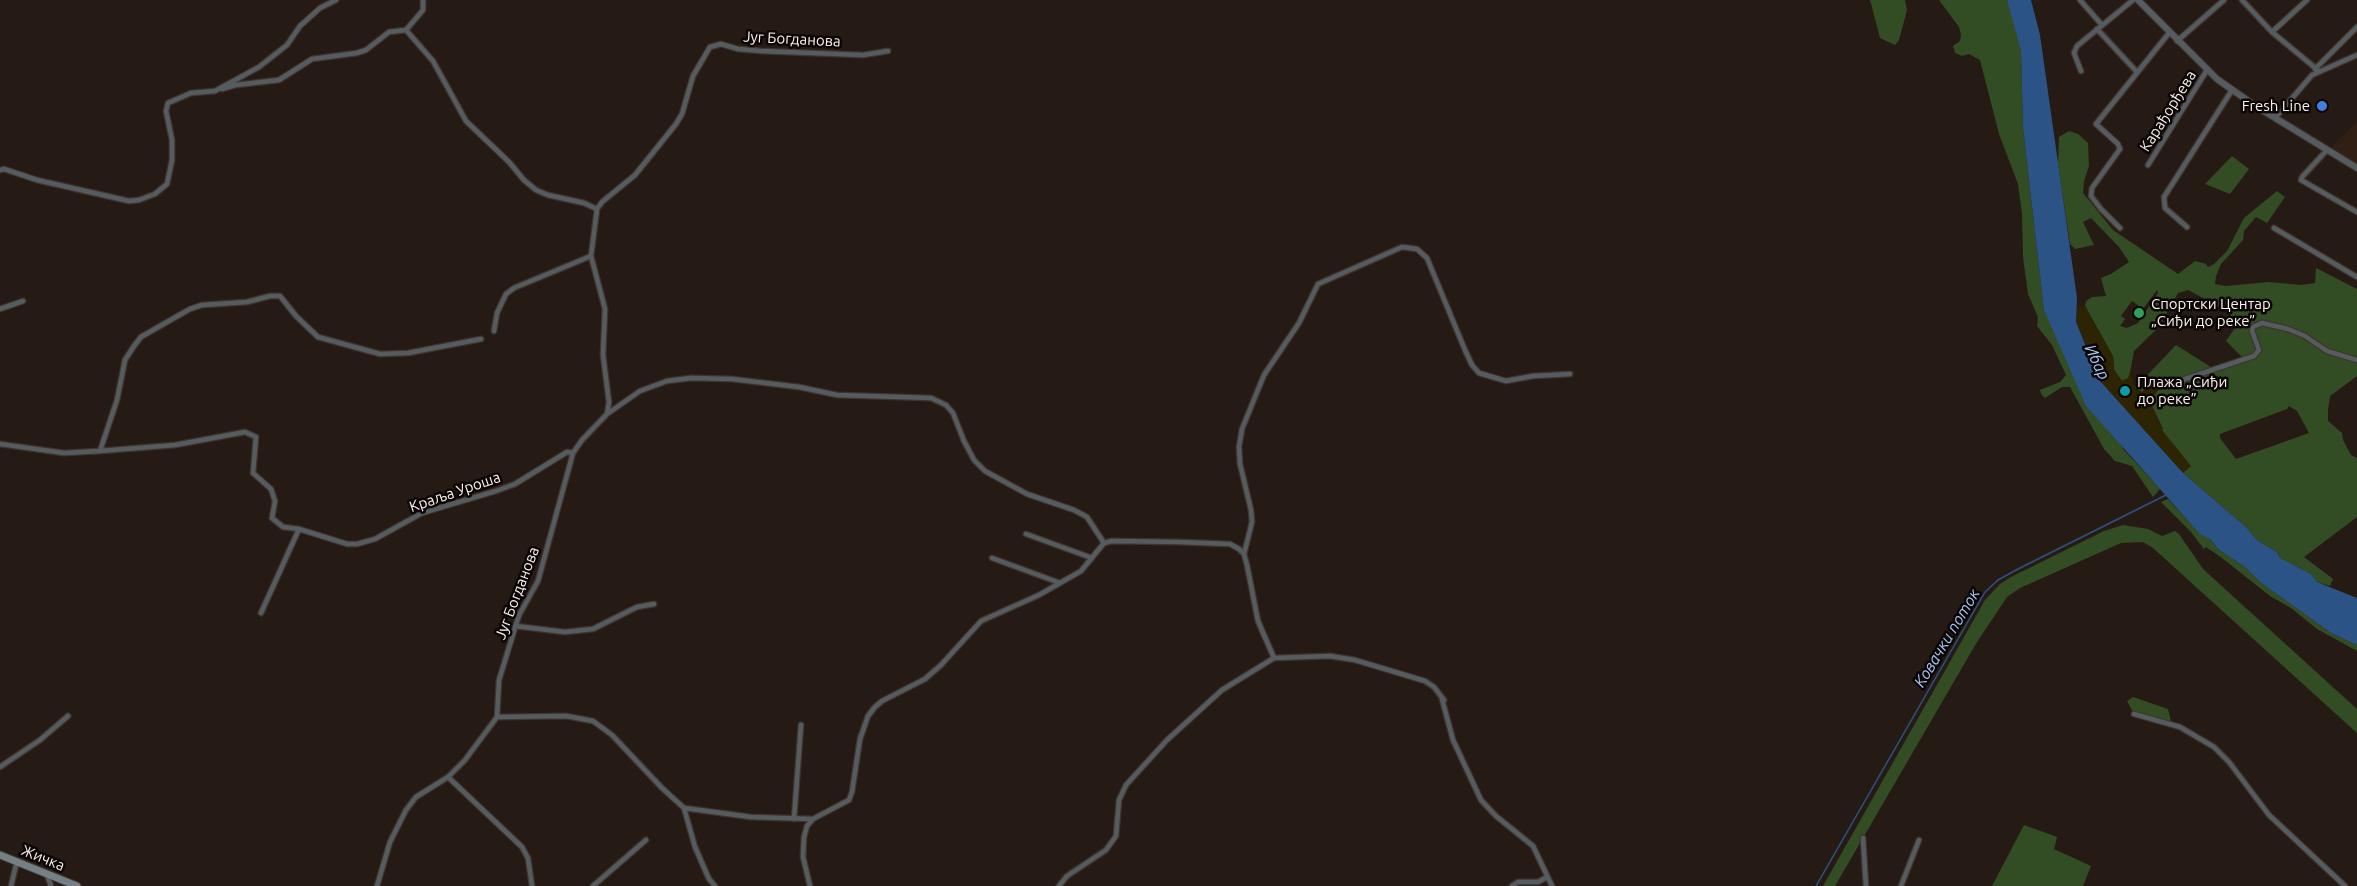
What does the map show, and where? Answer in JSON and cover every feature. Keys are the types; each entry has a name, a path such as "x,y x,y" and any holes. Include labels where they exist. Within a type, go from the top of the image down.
{"main road":[{"name":"Жичка","path":"0,855 76,886"}],"street":[{"path":"215,91 278,54 288,45 300,26 320,8 336,0"},
{"path":"2,169 37,180 129,201 155,194 167,183 172,160 172,140 166,111 168,103 190,93 279,80 312,59 366,50 389,33 406,30 423,10 423,0"},
{"path":"2080,0 2137,72"},
{"path":"2081,71 2074,53 2077,46 2133,0"},
{"name":"Карађорђева","path":"2138,0 2207,70 2232,90 2357,168"},
{"path":"2177,41 2224,0"},
{"path":"2242,0 2272,32 2317,69"},
{"path":"2272,32 2307,0"},
{"path":"2275,118 2357,27"},
{"path":"406,30 433,61 466,121 509,162 524,180 548,195 584,203 597,209 591,256 605,309 603,355 609,402 607,414"},
{"path":"2120,228 2091,196 2092,188 2120,149 2118,144 2096,124 2169,33"},
{"name":"Југ Богданова","path":"597,209 607,197 635,176 676,124 682,114 693,76 710,47 721,44 738,50 863,55 888,51"},
{"path":"2317,69 2357,55"},
{"name":"Карађорђева","path":"2148,165 2207,70"},
{"path":"2187,227 2165,208 2164,197 2232,90"},
{"path":"2327,150 2301,180 2357,212"},
{"path":"2274,228 2357,277"},
{"path":"1274,658 1258,621 1244,554 1252,522 1240,464 1239,447 1242,429 1264,375 1299,323 1318,284 1402,247 1417,249 1427,258 1472,366 1479,374 1506,381 1533,376 1570,374"},
{"path":"494,331 497,313 506,294 514,288 591,256"},
{"path":"0,444 64,453 100,451 117,400 125,360 134,346 141,337 190,309 202,305 280,296 318,338 380,354 408,353 481,339"},
{"path":"0,309 23,301"},
{"path":"2170,384 2258,354 2257,345 2252,336 2253,327 2258,324 2288,329 2305,336 2327,351 2357,360"},
{"name":"Југ Богданова","path":"497,717 499,680 519,615 538,581 573,453 607,414 640,391 667,381 691,378 743,380 799,387 837,395 931,398 946,405 953,413 974,460 985,471 1027,494 1074,510 1087,517 1104,543"},
{"name":"Краља Уроша","path":"100,451 175,445 245,432 256,437 253,473 271,489 275,501 272,518 283,527 299,529 347,544 367,542 422,513 496,492 515,484 567,452 573,453"},
{"path":"261,613 299,529"},
{"path":"1026,534 1092,558"},
{"path":"810,886 803,857 807,825 813,819 849,800 860,739 868,716 882,701 925,679 948,658 981,621 1081,571 1104,543 1112,541 1230,544 1244,554"},
{"path":"992,558 1060,583"},
{"path":"515,626 565,632 593,629 637,607 654,604"},
{"path":"1059,886 1067,876 1093,860 1109,846 1116,836 1119,800 1126,785 1167,740 1221,690 1274,658 1330,656 1355,660 1425,681 1444,700"},
{"path":"1441,695 1453,740 1481,800 1496,816 1533,846 1552,886"},
{"path":"2134,714 2180,727 2214,747 2229,762 2269,815 2345,886"},
{"path":"0,767 40,740 69,716"},
{"path":"377,886 390,842 406,810 416,797 448,777 465,760 497,717 566,716 593,721 612,735 684,808 711,813 813,819"},
{"path":"794,819 801,725"},
{"path":"448,777 522,847 528,858 532,886"},
{"path":"684,808 695,847 715,886"},
{"path":"1863,838 1866,886"},
{"path":"593,886 646,840"},
{"path":"1901,886 1919,840"},
{"path":"11,886 17,861"},
{"path":"47,874 51,886"},
{"path":"1512,886 1518,882 1538,882 1547,877"}],"shaded area":[{"path":"2357,122 2357,168 2330,152 2334,144"}],"green space":[{"path":"1870,0 1905,0 1907,10 1899,40 1895,45 1880,38"},
{"path":"1939,0 2007,0 2010,6 2021,51 2023,128 2044,310 2124,450 2160,489 2153,497 2132,466 2115,461 2104,449 2070,387 2062,387 2045,398 2041,394 2040,390 2060,382 2066,375 2052,345 2037,326 2038,317 2028,294 2018,184 1999,134 1980,60 1969,54 1962,56 1955,53 1953,46 1960,41 1961,35 1959,27"},
{"path":"2069,131 2078,134 2088,143 2089,166 2083,193 2113,230 2178,274 2195,261 2206,264 2208,267 2214,264 2227,251 2244,218 2277,191 2285,197 2267,223 2256,217 2244,231 2243,240 2221,264 2215,284 2226,286 2269,282 2301,285 2315,283 2316,268 2357,289 2357,376 2330,396 2328,421 2342,433 2351,455 2357,458 2357,517 2304,557 2333,579 2330,586 2317,582 2311,574 2280,558 2277,552 2258,541 2246,527 2183,473 2151,404 2158,390 2170,384 2148,387 2142,392 2135,388 2176,345 2214,369 2244,359 2226,341 2235,328 2229,312 2188,290 2178,293 2159,327 2134,351 2129,378 2122,381 2114,370 2113,356 2085,306 2086,301 2092,297 2106,296 2101,278 2129,262 2119,247 2091,218 2083,222 2094,245 2075,249 2070,244 2058,164 2059,137","holes":["2157,290 2158,293 2138,323 2127,328 2120,326 2125,319 2121,316 2132,301 2143,309","2289,406 2297,411 2309,433 2236,459 2220,438 2220,434 2287,409"]},
{"path":"2232,156 2249,169 2230,194 2205,184"},
{"path":"2168,499 2218,549 2331,633 2357,645 2357,651 2317,629 2222,558 2206,547 2204,549 2191,532 2161,502"},
{"path":"2123,525 2148,529 2162,536 2175,531 2179,534 2203,569 2357,709 2357,733 2153,548 2143,542 2121,543 2020,588 2007,597 1977,642 1835,886 1823,886 1985,600 2000,584 2011,577 2104,531"},
{"path":"2133,697 2168,709 2172,725 2134,714 2127,701"},
{"path":"2024,825 2057,837 2054,849 2091,866 2083,886 1992,886"}],"sand":[{"name":"Плажа „Сиђи до реке”","path":"2085,306 2113,357 2114,370 2122,381 2128,378 2130,372 2135,388 2142,392 2158,383 2169,381 2171,386 2158,390 2151,404 2162,430 2191,466 2183,473 2100,381 2076,322 2077,307"}],"water":[{"path":"2007,0 2031,0 2040,35 2077,298 2076,322 2100,381 2183,473 2246,527 2258,541 2277,552 2280,558 2311,574 2317,582 2357,598 2357,645 2331,633 2260,582 2245,567 2200,534 2086,406 2044,310 2023,128 2021,51"}],"waterway":[{"name":"Ковачки поток","path":"1816,886 1985,592 1998,580 2018,569 2166,495"}],"place":[{"name":"Fresh Line","path":"2322,106"},
{"name":"Спортски Центар „Сиђи до реке”","path":"2139,313"},
{"name":"Плажа „Сиђи до реке”","path":"2125,391"}],"water label":[{"name":"Ибар","path":"2097,362"}]}
